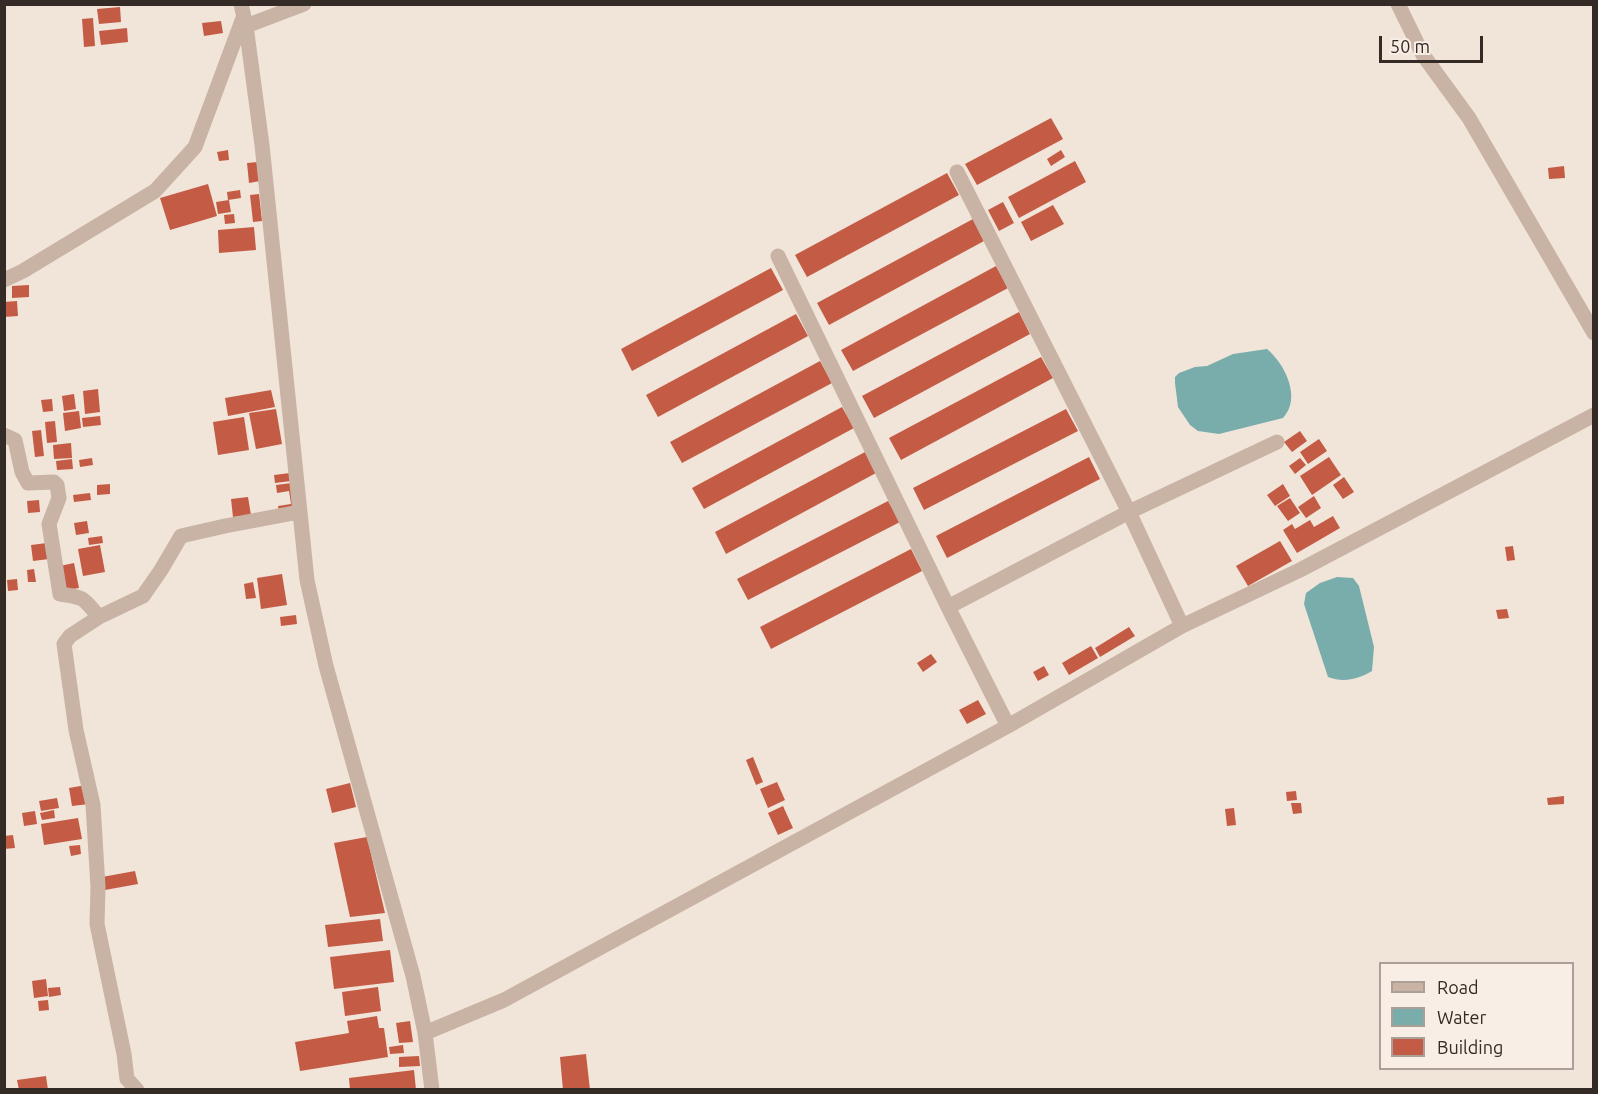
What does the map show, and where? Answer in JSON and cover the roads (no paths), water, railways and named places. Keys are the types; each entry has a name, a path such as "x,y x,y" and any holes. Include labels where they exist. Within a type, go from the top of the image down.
{"street":[{"path":"243,16 304,4"},
{"path":"1398,4 1423,55 1469,118 1593,333"},
{"path":"4,280 23,271 155,191 195,147 243,16"},
{"path":"243,16 262,145 307,580 326,666 412,976 425,1033 432,1089"},
{"path":"957,172 1129,512 1182,626"},
{"path":"778,256 1008,726"},
{"path":"425,1033 504,1000 1008,726 1182,626 1300,570 1593,416"},
{"path":"4,435 15,440 22,472 28,483 54,482 57,485 59,498 49,524 60,594 81,598 99,617"},
{"path":"948,607 1129,512 1277,442"},
{"path":"137,1089 127,1079 98,924 93,804 76,730 63,644 70,636 99,617 143,596 181,536 299,512"}],"water":[{"path":"1267,349 1280,363 1289,382 1291,401 1289,410 1283,418 1219,434 1198,431 1190,425 1178,407 1175,377 1179,373 1195,367 1207,366 1233,354"},
{"path":"1337,577 1353,578 1359,586 1374,647 1372,671 1345,680 1328,677 1304,604 1306,593 1320,583"}]}
